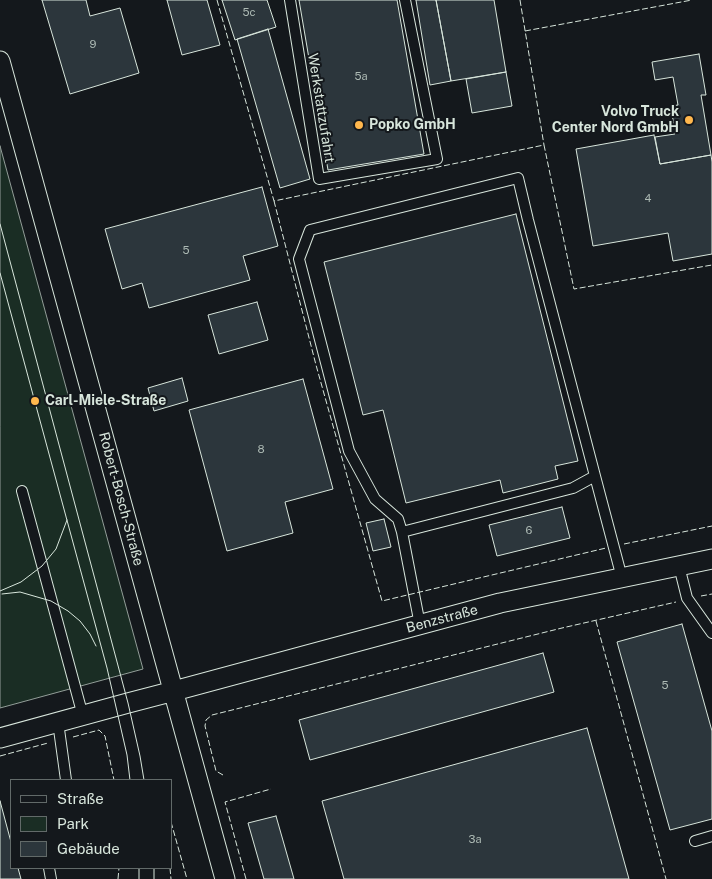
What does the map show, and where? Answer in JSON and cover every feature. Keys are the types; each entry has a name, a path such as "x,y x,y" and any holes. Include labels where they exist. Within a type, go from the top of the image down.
{"street":[{"name":"Robert-Bosch-Straße","path":"0,61 225,879"},
{"name":"Benzstraße","path":"174,691 500,603 712,559"},
{"path":"0,738 174,691"}],"lane":[{"name":"Werkstattzufahrt","path":"290,0 319,179 437,159 405,0"},
{"path":"420,625 398,519 375,499 349,451 299,259 310,230 518,178 622,578"},
{"path":"402,532 573,488 594,476"},
{"path":"22,491 83,716"},
{"path":"678,566 687,598 712,633"},
{"path":"58,722 66,779"},
{"path":"695,841 712,836"}],"green space":[{"path":"0,146 143,669 0,708"}],"building":[{"path":"42,0 86,0 90,16 120,8 139,73 70,94"},
{"path":"167,0 207,0 220,45 182,55"},
{"path":"222,0 267,0 276,27 235,40"},
{"path":"299,0 397,0 424,154 328,170"},
{"path":"416,0 436,0 451,81 430,85"},
{"path":"436,0 494,0 506,72 451,81"},
{"path":"268,29 310,179 280,188 237,39"},
{"name":"Volvo Truck Center Nord GmbH","path":"699,54 706,95 701,95 711,155 660,164 655,137 675,134 671,106 678,105 673,77 655,80 652,62"},
{"path":"506,72 512,106 472,113 466,79"},
{"path":"654,135 660,164 711,155 712,254 673,261 668,233 593,246 576,149"},
{"path":"262,187 278,246 243,256 250,280 149,308 142,283 122,289 105,229"},
{"path":"516,214 578,461 555,466 558,479 503,493 500,480 406,503 383,410 363,415 324,262"},
{"path":"257,302 268,340 219,354 208,315"},
{"path":"182,378 188,401 154,411 148,388"},
{"path":"303,379 333,489 285,502 293,533 227,551 189,410"},
{"path":"562,507 570,538 497,556 489,525"},
{"path":"384,519 391,547 373,551 366,523"},
{"path":"682,624 712,731 712,819 670,830 617,642"},
{"path":"543,653 554,692 310,760 299,720"},
{"path":"587,728 629,879 344,879 322,801"},
{"path":"0,801 10,838 10,869 18,869 21,879 0,879"},
{"path":"276,816 294,879 264,879 248,823"}],"tram line":[{"path":"0,224 128,703 144,779"},
{"path":"0,273 107,668 127,755 130,779"},
{"path":"0,591 21,582 42,566 56,549 67,520"},
{"path":"2,594 20,592 51,601 80,621 96,646"},
{"path":"139,869 139,879"},
{"path":"154,869 154,879"}],"fence":[{"path":"217,0 274,201 544,145 574,289 712,265"},
{"path":"520,0 544,145"},
{"path":"525,31 692,0"},
{"path":"274,201 316,365 382,601 606,548"},
{"path":"624,544 712,526"},
{"path":"701,596 712,594"},
{"path":"223,775 216,771 205,726 206,720 212,715 562,628 676,602"},
{"path":"596,621 666,879"},
{"path":"73,737 99,730 105,736 114,779"},
{"path":"0,756 48,743"},
{"path":"246,879 225,802 271,789"},
{"path":"172,826 187,879"},
{"path":"118,879 119,869"},
{"path":"170,869 171,879"}],"place":[{"name":"Volvo Truck Center Nord GmbH","path":"689,120"},
{"name":"Popko GmbH","path":"359,125"},
{"name":"Carl-Miele-Straße","path":"35,401"}]}
